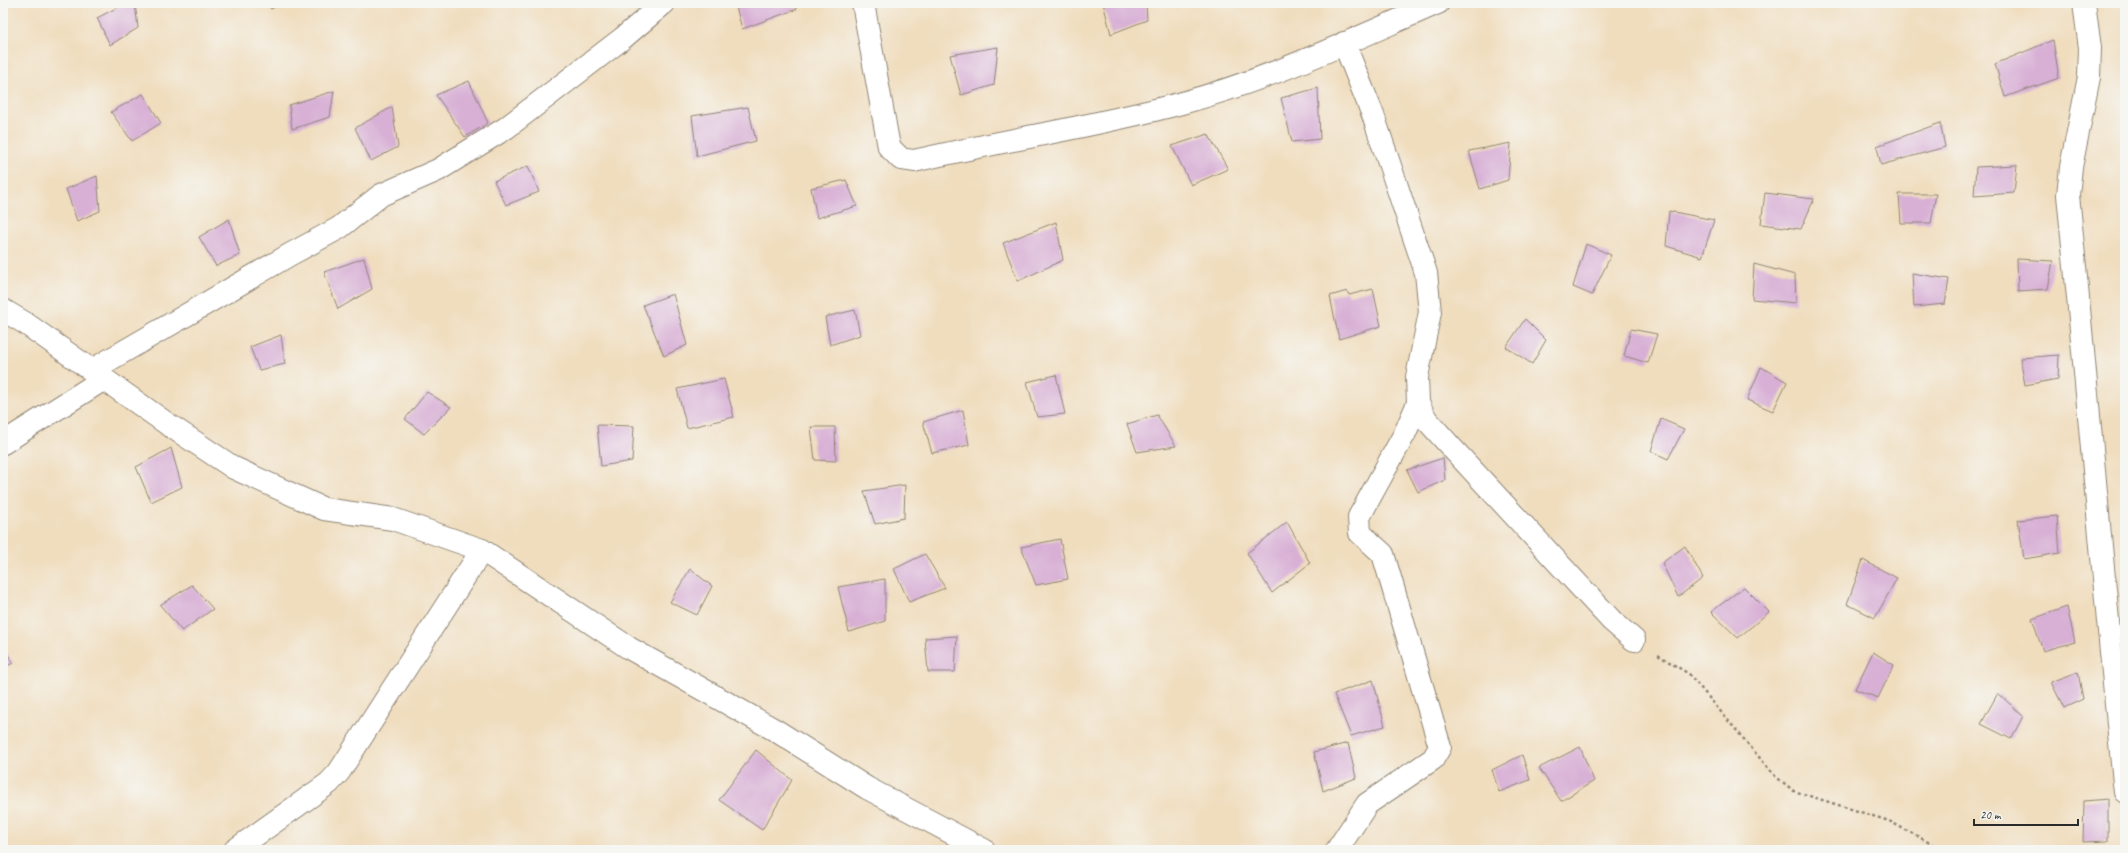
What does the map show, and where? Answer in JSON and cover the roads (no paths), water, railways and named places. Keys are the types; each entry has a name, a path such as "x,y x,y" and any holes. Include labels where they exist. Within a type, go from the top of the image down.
{"street":[{"path":"3,443 98,375 291,254 339,228 381,195 438,170 506,128 623,38 664,3"},
{"path":"863,3 889,147 901,159 914,161 1015,141 1182,103 1269,75 1438,3"},
{"path":"2084,3 2090,48 2089,78 2071,168 2068,195 2087,388 2102,576 2125,792"},
{"path":"1337,850 1367,804 1433,759 1440,746 1383,554 1360,533 1359,517 1405,433 1418,403 1418,377 1430,312 1426,273 1373,115 1344,44"},
{"path":"3,310 25,323 234,468 324,508 393,519 482,550 628,648 775,730 867,788 984,850"},
{"path":"1418,403 1426,419 1436,430 1612,621 1634,640"},
{"path":"235,850 329,783 338,772 482,550"}]}
